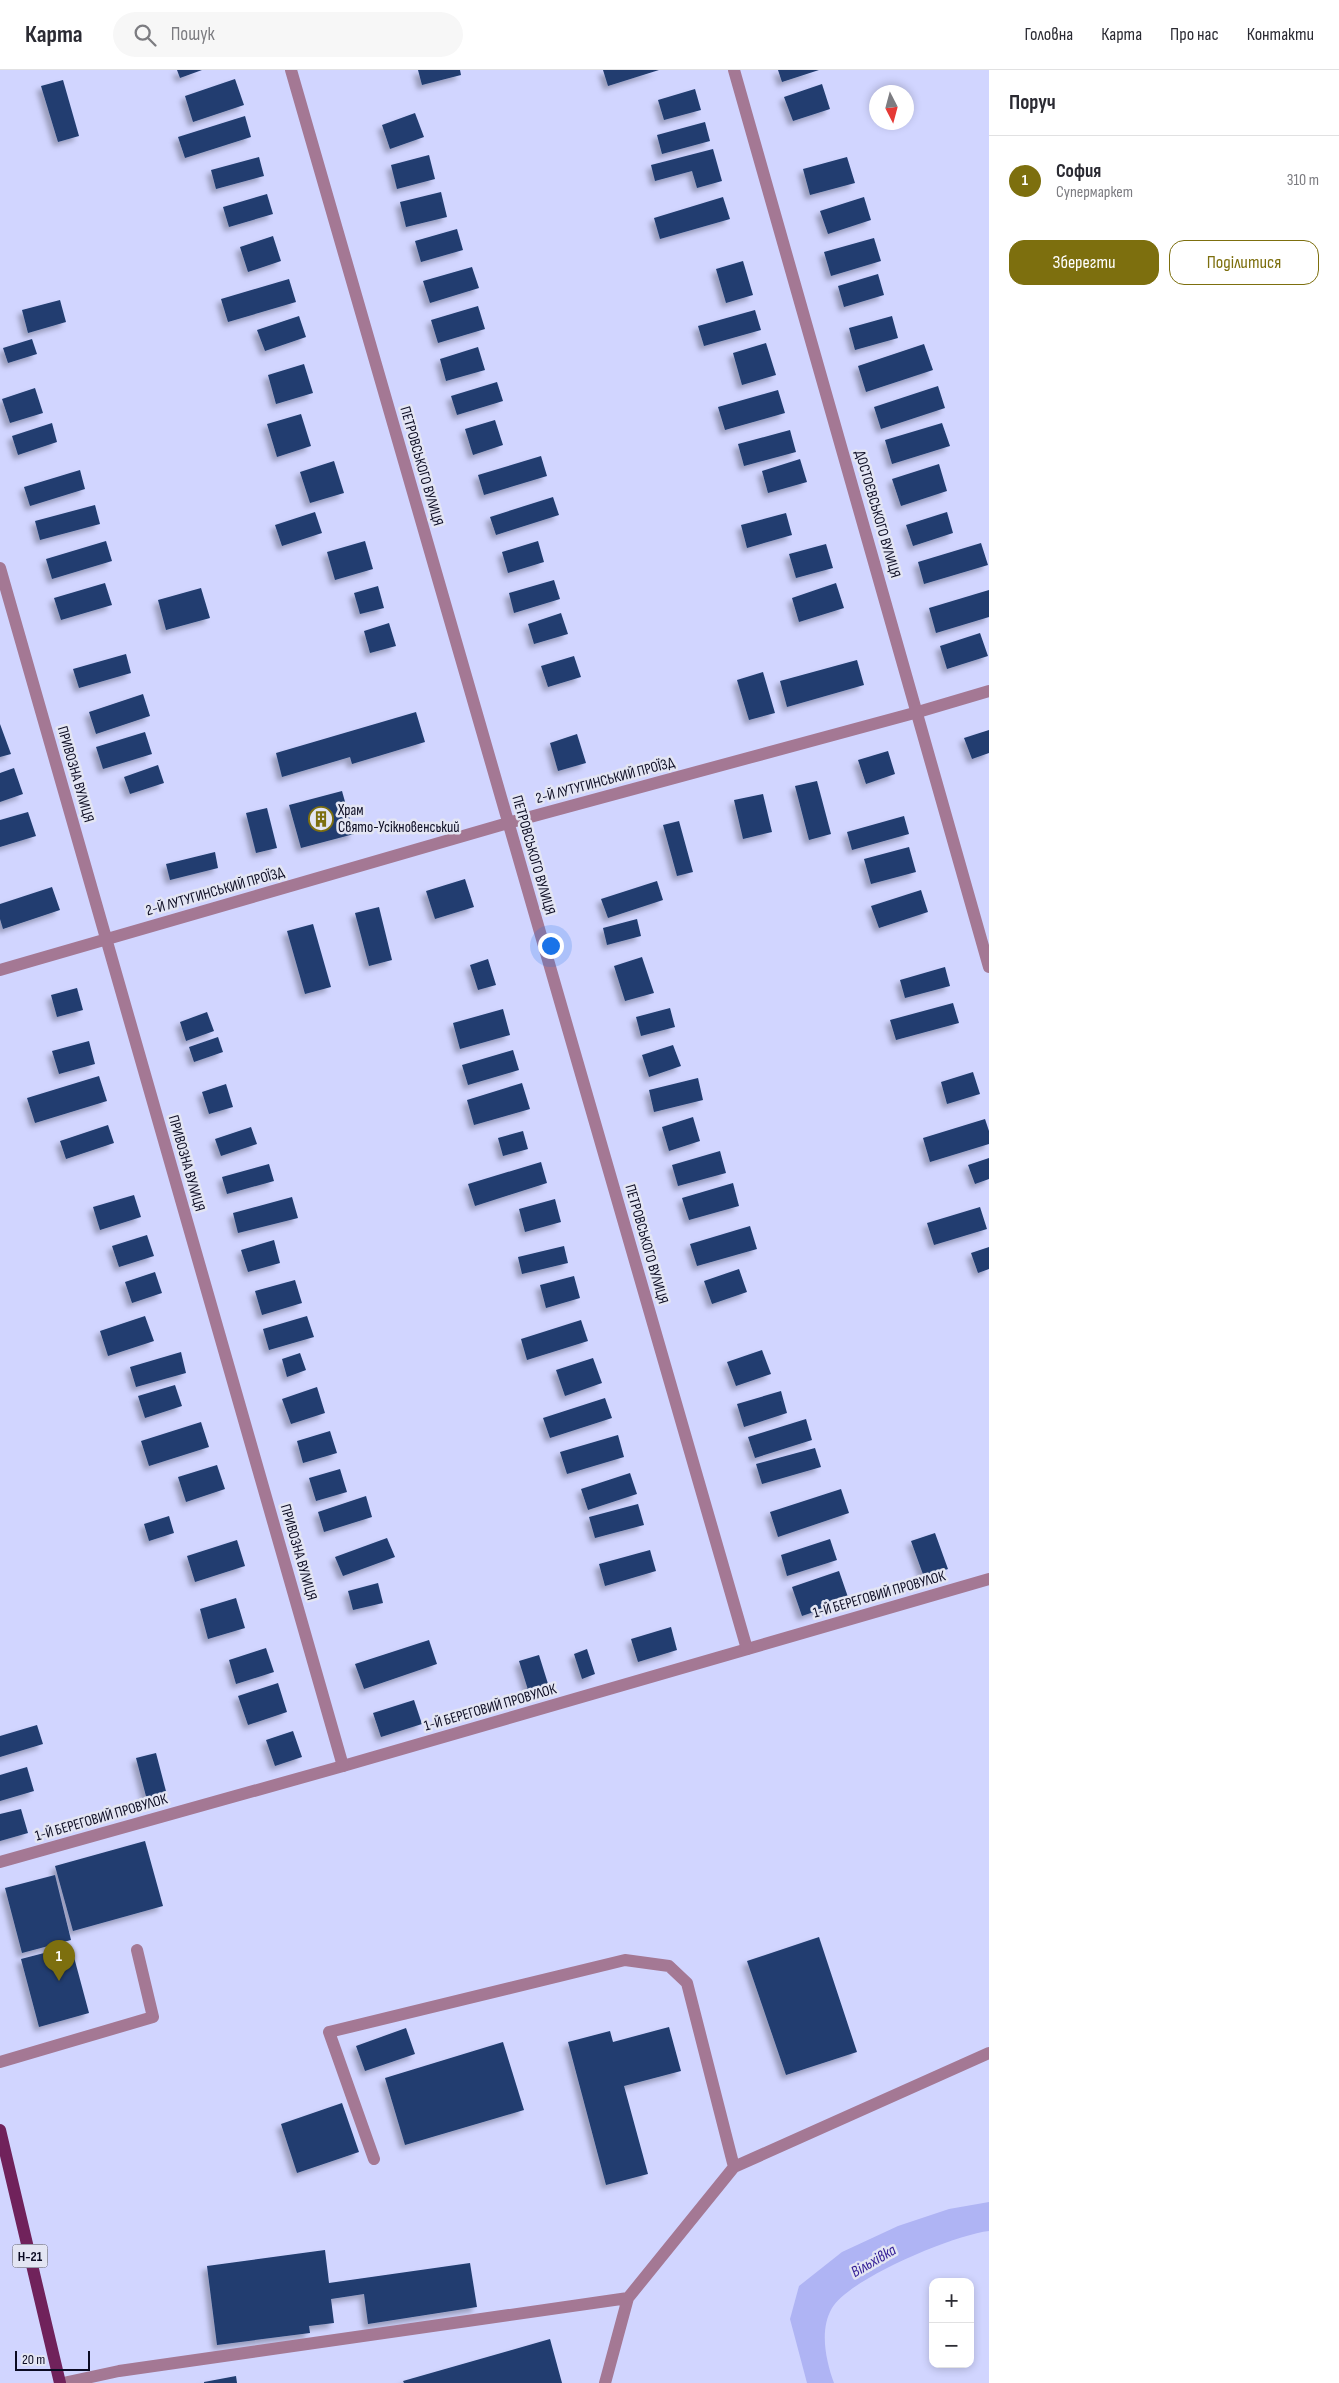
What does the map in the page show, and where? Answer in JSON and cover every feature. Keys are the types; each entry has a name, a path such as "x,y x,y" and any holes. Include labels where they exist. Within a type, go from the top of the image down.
{"main road":[{"name":"Н-21","path":"0,2130 62,2383"}],"street":[{"name":"ПЕТРОВСЬКОГО ВУЛИЦЯ","path":"291,70 747,1649"},
{"name":"ДОСТОЄВСЬКОГО ВУЛИЦЯ","path":"734,70 989,967"},
{"name":"ПРИВОЗНА ВУЛИЦЯ","path":"0,568 343,1766"},
{"name":"2-Й ЛУТУГИНСЬКИЙ ПРОЇЗД","path":"0,970 508,823 989,691"},
{"name":"1-Й БЕРЕГОВИЙ ПРОВУЛОК","path":"0,1862 343,1766 989,1579"},
{"path":"0,2062 153,2017 137,1950"},
{"path":"374,2159 329,2032 625,1960 669,1966 687,1983 734,2167"},
{"path":"604,2383 628,2298 734,2167 989,2053"},
{"path":"62,2383 119,2371 628,2298"}],"water":[{"name":"Вільхівка","path":"989,2202 989,2231 952,2240 904,2260 859,2284 842,2296 832,2308 828,2317 825,2336 826,2355 834,2383 807,2383 790,2319 799,2286 842,2252 898,2226 949,2209"}],"building":[{"path":"177,70 202,70 180,78"},
{"path":"418,70 460,70 461,75 422,85"},
{"path":"603,70 659,70 608,86"},
{"path":"778,70 819,70 782,82"},
{"path":"235,79 244,105 193,122 185,96"},
{"path":"63,80 79,136 58,142 41,86"},
{"path":"822,84 830,109 793,121 784,97"},
{"path":"695,89 701,110 664,120 658,100"},
{"path":"415,113 424,137 390,149 382,125"},
{"path":"245,116 251,137 185,158 178,137"},
{"path":"705,122 710,141 662,154 657,135"},
{"path":"713,149 722,181 697,188 692,171 655,181 651,165"},
{"path":"429,155 435,179 397,189 391,165"},
{"path":"259,157 264,176 216,189 211,170"},
{"path":"847,157 855,183 810,195 803,169"},
{"path":"441,192 447,217 406,227 400,202"},
{"path":"267,194 273,214 229,227 223,207"},
{"path":"723,197 730,219 660,239 654,218"},
{"path":"864,197 871,220 828,234 820,211"},
{"path":"457,229 463,250 421,262 415,241"},
{"path":"273,236 281,261 248,272 240,247"},
{"path":"874,238 881,261 831,276 824,252"},
{"path":"743,261 753,295 726,303 716,269"},
{"path":"472,267 479,288 430,303 423,281"},
{"path":"878,274 884,295 844,307 838,286"},
{"path":"289,279 296,302 228,322 221,299"},
{"path":"60,300 66,322 28,333 22,310"},
{"path":"478,306 485,329 438,343 431,320"},
{"path":"755,310 761,330 704,346 698,326"},
{"path":"299,316 306,337 265,351 257,330"},
{"path":"892,316 898,338 855,350 849,328"},
{"path":"32,339 37,354 8,363 3,348"},
{"path":"766,343 776,375 742,385 733,353"},
{"path":"924,344 933,370 866,392 858,366"},
{"path":"478,347 485,370 446,381 440,359"},
{"path":"304,364 313,393 276,404 268,375"},
{"path":"497,382 503,401 457,415 451,396"},
{"path":"938,386 945,408 881,429 874,407"},
{"path":"35,388 43,413 10,423 2,399"},
{"path":"778,390 785,413 725,430 718,407"},
{"path":"301,414 311,446 277,457 267,424"},
{"path":"495,420 503,445 473,455 465,429"},
{"path":"52,423 57,442 18,455 12,436"},
{"path":"942,423 950,446 892,464 885,440"},
{"path":"790,430 796,452 744,466 738,444"},
{"path":"541,456 547,476 484,495 478,475"},
{"path":"800,459 807,482 768,493 762,471"},
{"path":"334,461 344,493 310,503 300,472"},
{"path":"939,464 947,491 901,506 892,479"},
{"path":"80,470 85,489 30,506 24,487"},
{"path":"553,497 559,515 496,535 490,517"},
{"path":"95,505 100,524 40,540 35,521"},
{"path":"315,512 322,533 282,546 275,525"},
{"path":"947,512 953,533 913,546 906,525"},
{"path":"786,513 792,535 747,548 741,525"},
{"path":"106,541 112,561 52,579 46,559"},
{"path":"365,541 373,569 335,580 327,552"},
{"path":"538,541 544,562 508,573 502,552"},
{"path":"981,543 988,565 924,584 918,562"},
{"path":"826,544 833,568 796,578 789,554"},
{"path":"554,580 560,599 514,613 509,593"},
{"path":"105,583 112,605 61,620 54,598"},
{"path":"836,583 844,608 799,622 792,598"},
{"path":"378,586 384,608 360,614 354,593"},
{"path":"201,588 210,618 166,630 158,600"},
{"path":"989,590 989,617 936,633 929,608"},
{"path":"561,613 568,634 534,644 528,624"},
{"path":"389,623 396,646 370,653 364,631"},
{"path":"980,633 988,656 947,669 940,646"},
{"path":"126,654 131,673 79,688 73,669"},
{"path":"574,656 581,677 548,687 541,666"},
{"path":"857,660 864,685 787,707 780,681"},
{"path":"763,672 775,713 749,720 737,680"},
{"path":"143,694 150,716 96,734 89,712"},
{"path":"416,712 425,742 352,764 350,757 282,777 276,753"},
{"path":"0,724 11,754 0,757"},
{"path":"989,730 989,753 972,759 964,738"},
{"path":"145,732 152,754 103,769 96,747"},
{"path":"577,734 586,763 558,771 550,743"},
{"path":"888,751 895,774 866,784 858,760"},
{"path":"158,765 164,783 130,794 124,777"},
{"path":"14,768 23,794 0,802 0,773"},
{"path":"817,781 831,834 809,840 795,786"},
{"name":"Храм Свято-Усікновенський","path":"342,791 354,834 301,848 289,805"},
{"path":"763,794 772,832 743,839 734,800"},
{"path":"267,808 277,848 256,853 246,813"},
{"path":"28,812 36,836 0,847 0,820"},
{"path":"904,816 909,834 852,850 847,832"},
{"path":"679,821 693,872 677,876 663,825"},
{"path":"909,847 916,872 871,884 864,859"},
{"path":"215,852 218,868 170,880 166,864"},
{"path":"465,879 474,907 435,919 426,891"},
{"path":"657,881 663,900 608,918 601,899"},
{"path":"52,887 60,910 3,929 0,919 0,904"},
{"path":"921,890 928,912 879,928 871,906"},
{"path":"379,907 392,960 369,966 355,913"},
{"path":"637,919 641,936 607,945 603,928"},
{"path":"313,924 331,987 305,994 287,931"},
{"path":"642,957 654,993 625,1001 614,966"},
{"path":"488,959 496,985 478,990 470,965"},
{"path":"945,967 950,986 905,998 900,980"},
{"path":"77,988 83,1010 57,1017 51,995"},
{"path":"953,1003 959,1023 896,1040 890,1020"},
{"path":"670,1008 675,1027 641,1036 636,1017"},
{"path":"503,1009 510,1035 460,1049 453,1023"},
{"path":"207,1012 214,1031 186,1041 180,1022"},
{"path":"218,1037 223,1052 194,1062 189,1047"},
{"path":"89,1041 95,1064 59,1074 52,1051"},
{"path":"673,1045 681,1066 649,1077 642,1055"},
{"path":"513,1050 519,1070 468,1085 462,1065"},
{"path":"973,1072 980,1094 947,1104 941,1082"},
{"path":"99,1076 107,1101 35,1123 27,1098"},
{"path":"698,1078 703,1100 654,1112 649,1090"},
{"path":"522,1083 530,1109 474,1125 467,1100"},
{"path":"226,1084 233,1107 209,1114 202,1092"},
{"path":"693,1117 700,1141 669,1151 662,1127"},
{"path":"985,1119 989,1131 989,1144 930,1162 923,1138"},
{"path":"108,1125 114,1143 66,1159 60,1141"},
{"path":"251,1127 257,1144 221,1156 215,1139"},
{"path":"523,1131 528,1149 503,1156 498,1138"},
{"path":"720,1151 726,1173 678,1186 672,1165"},
{"path":"989,1158 989,1179 975,1184 968,1165"},
{"path":"541,1162 547,1183 475,1206 468,1184"},
{"path":"269,1164 274,1181 227,1194 222,1177"},
{"path":"733,1183 739,1206 689,1220 682,1198"},
{"path":"134,1195 141,1217 100,1230 93,1207"},
{"path":"292,1197 298,1218 238,1233 233,1213"},
{"path":"555,1199 561,1222 525,1232 519,1209"},
{"path":"980,1207 987,1229 934,1245 927,1223"},
{"path":"750,1226 757,1249 697,1266 690,1244"},
{"path":"147,1235 154,1256 119,1267 112,1246"},
{"path":"274,1240 280,1263 248,1272 241,1250"},
{"path":"564,1246 568,1263 522,1274 518,1257"},
{"path":"989,1247 989,1269 978,1273 971,1253"},
{"path":"739,1269 747,1292 712,1304 704,1281"},
{"path":"155,1272 162,1293 132,1303 125,1282"},
{"path":"574,1276 580,1298 546,1308 540,1285"},
{"path":"295,1280 302,1303 262,1315 255,1291"},
{"path":"145,1316 154,1341 108,1356 100,1331"},
{"path":"307,1316 314,1337 269,1350 263,1329"},
{"path":"581,1320 588,1341 527,1360 521,1339"},
{"path":"762,1350 771,1374 736,1386 727,1362"},
{"path":"181,1352 186,1373 136,1387 130,1367"},
{"path":"300,1353 306,1370 287,1377 282,1359"},
{"path":"593,1358 602,1383 565,1396 556,1370"},
{"path":"175,1385 182,1406 145,1418 138,1396"},
{"path":"317,1387 325,1413 291,1424 282,1399"},
{"path":"781,1391 787,1413 744,1427 737,1404"},
{"path":"605,1398 612,1418 550,1438 543,1418"},
{"path":"806,1419 812,1440 755,1458 748,1437"},
{"path":"201,1422 209,1447 149,1466 141,1441"},
{"path":"330,1431 337,1453 303,1463 297,1441"},
{"path":"618,1435 624,1457 567,1474 560,1452"},
{"path":"815,1448 821,1467 762,1484 756,1464"},
{"path":"217,1465 225,1489 186,1502 178,1477"},
{"path":"340,1469 347,1492 316,1501 309,1478"},
{"path":"630,1473 637,1494 588,1510 581,1489"},
{"path":"841,1489 849,1513 778,1537 770,1512"},
{"path":"366,1496 372,1517 324,1532 318,1512"},
{"path":"638,1504 644,1525 595,1538 589,1517"},
{"path":"169,1516 174,1533 149,1541 144,1524"},
{"path":"935,1533 948,1569 924,1577 911,1541"},
{"path":"387,1538 395,1557 343,1576 335,1557"},
{"path":"830,1539 837,1560 787,1576 781,1555"},
{"path":"237,1540 245,1566 195,1582 187,1556"},
{"path":"650,1550 656,1571 605,1586 599,1564"},
{"path":"839,1571 849,1600 802,1616 792,1587"},
{"path":"378,1583 383,1603 353,1610 348,1591"},
{"path":"236,1598 245,1628 208,1639 200,1609"},
{"path":"671,1627 677,1650 638,1662 631,1639"},
{"path":"429,1640 437,1664 364,1689 355,1664"},
{"path":"266,1648 274,1672 236,1684 229,1660"},
{"path":"587,1649 595,1674 582,1679 574,1654"},
{"path":"539,1655 549,1687 529,1693 519,1661"},
{"path":"278,1683 287,1712 248,1725 238,1696"},
{"path":"414,1700 422,1724 381,1737 373,1713"},
{"path":"37,1725 43,1744 0,1757 0,1736"},
{"path":"293,1731 302,1757 275,1766 266,1740"},
{"path":"156,1753 167,1795 147,1800 136,1758"},
{"path":"27,1767 34,1791 0,1801 0,1775"},
{"path":"21,1809 28,1833 0,1841 0,1814"},
{"path":"145,1841 163,1906 73,1931 55,1866"},
{"path":"55,1875 71,1940 22,1953 5,1888"},
{"path":"819,1937 857,2052 786,2075 747,1961"},
{"path":"71,1946 89,2013 39,2027 21,1959"},
{"path":"669,2027 681,2071 624,2086 648,2174 606,2185 568,2042 610,2031 613,2042"},
{"path":"406,2028 415,2054 365,2071 356,2046"},
{"path":"503,2042 524,2110 405,2145 385,2078"},
{"path":"342,2103 359,2152 297,2173 281,2124"},
{"path":"325,2250 329,2283 470,2263 477,2307 368,2324 364,2294 331,2299 334,2323 309,2326 310,2333 217,2345 207,2266"},
{"path":"550,2339 562,2383 404,2383 403,2381"},
{"path":"236,2376 237,2383 204,2383 204,2382"}],"place":[{"name":"Храм Свято-Усікновенський","path":"321,819"},
{"name":"София","path":"59,1981"}]}
